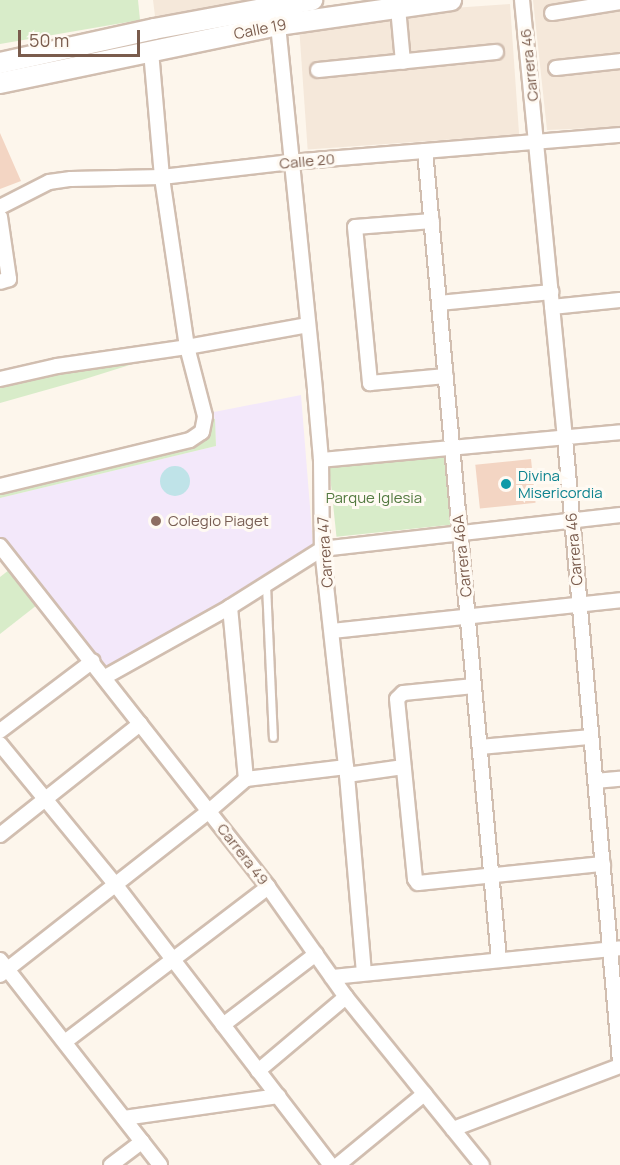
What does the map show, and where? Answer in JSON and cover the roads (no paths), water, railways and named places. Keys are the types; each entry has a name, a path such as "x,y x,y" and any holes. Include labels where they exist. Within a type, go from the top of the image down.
{"main road":[{"name":"Calle 19","path":"0,63 154,29 311,0"},
{"name":"Calle 19","path":"0,82 278,25 451,0"}],"street":[{"name":"Carrera 46","path":"522,0 565,438 589,736 615,948 620,1064"},
{"path":"552,13 620,2"},
{"path":"398,8 403,62"},
{"name":"Carrera 47","path":"278,25 309,324 321,460 322,549 347,771 364,972"},
{"path":"0,486 190,440 202,432 205,416 187,347 162,177 152,52"},
{"path":"318,70 496,52"},
{"path":"556,68 620,61"},
{"name":"Calle 20","path":"0,207 49,182 70,179 162,177 291,162 620,135"},
{"name":"Carrera 46A","path":"425,151 499,960"},
{"path":"0,217 4,281"},
{"path":"432,221 355,227 370,384 446,376"},
{"path":"439,303 551,292"},
{"path":"552,307 620,300"},
{"path":"0,379 57,366 187,347 309,324"},
{"path":"321,460 620,432"},
{"path":"105,677 230,607 322,549 620,515"},
{"name":"Carrera 49","path":"0,546 93,661 268,887 346,997 480,1164"},
{"path":"332,631 620,600"},
{"path":"230,607 246,779"},
{"path":"0,731 93,661"},
{"path":"474,686 403,693 396,699 415,879 418,883 424,884 603,864"},
{"path":"0,834 48,799 141,724"},
{"path":"480,747 589,736"},
{"path":"0,744 48,799 115,884 331,1165"},
{"path":"160,1165 66,1041 2,968 209,812 246,779 404,767"},
{"path":"595,782 620,779"},
{"path":"66,1041 268,887"},
{"path":"332,977 615,948"},
{"path":"223,1025 316,954"},
{"path":"258,1071 346,997"},
{"path":"453,1129 620,1064"},
{"path":"338,1165 424,1094"},
{"path":"124,1118 278,1096"},
{"path":"111,1165 142,1142"}],"lane":[{"path":"266,585 273,738"}],"water":[{"path":"175,466 186,470 190,481 186,492 175,496 164,492 160,481 164,470"}],"place":[{"name":"Divina Misericordia","path":"506,484"},
{"name":"Colegio Piaget","path":"156,521"}],"park label":[{"name":"Parque Iglesia","path":"374,498"}]}
